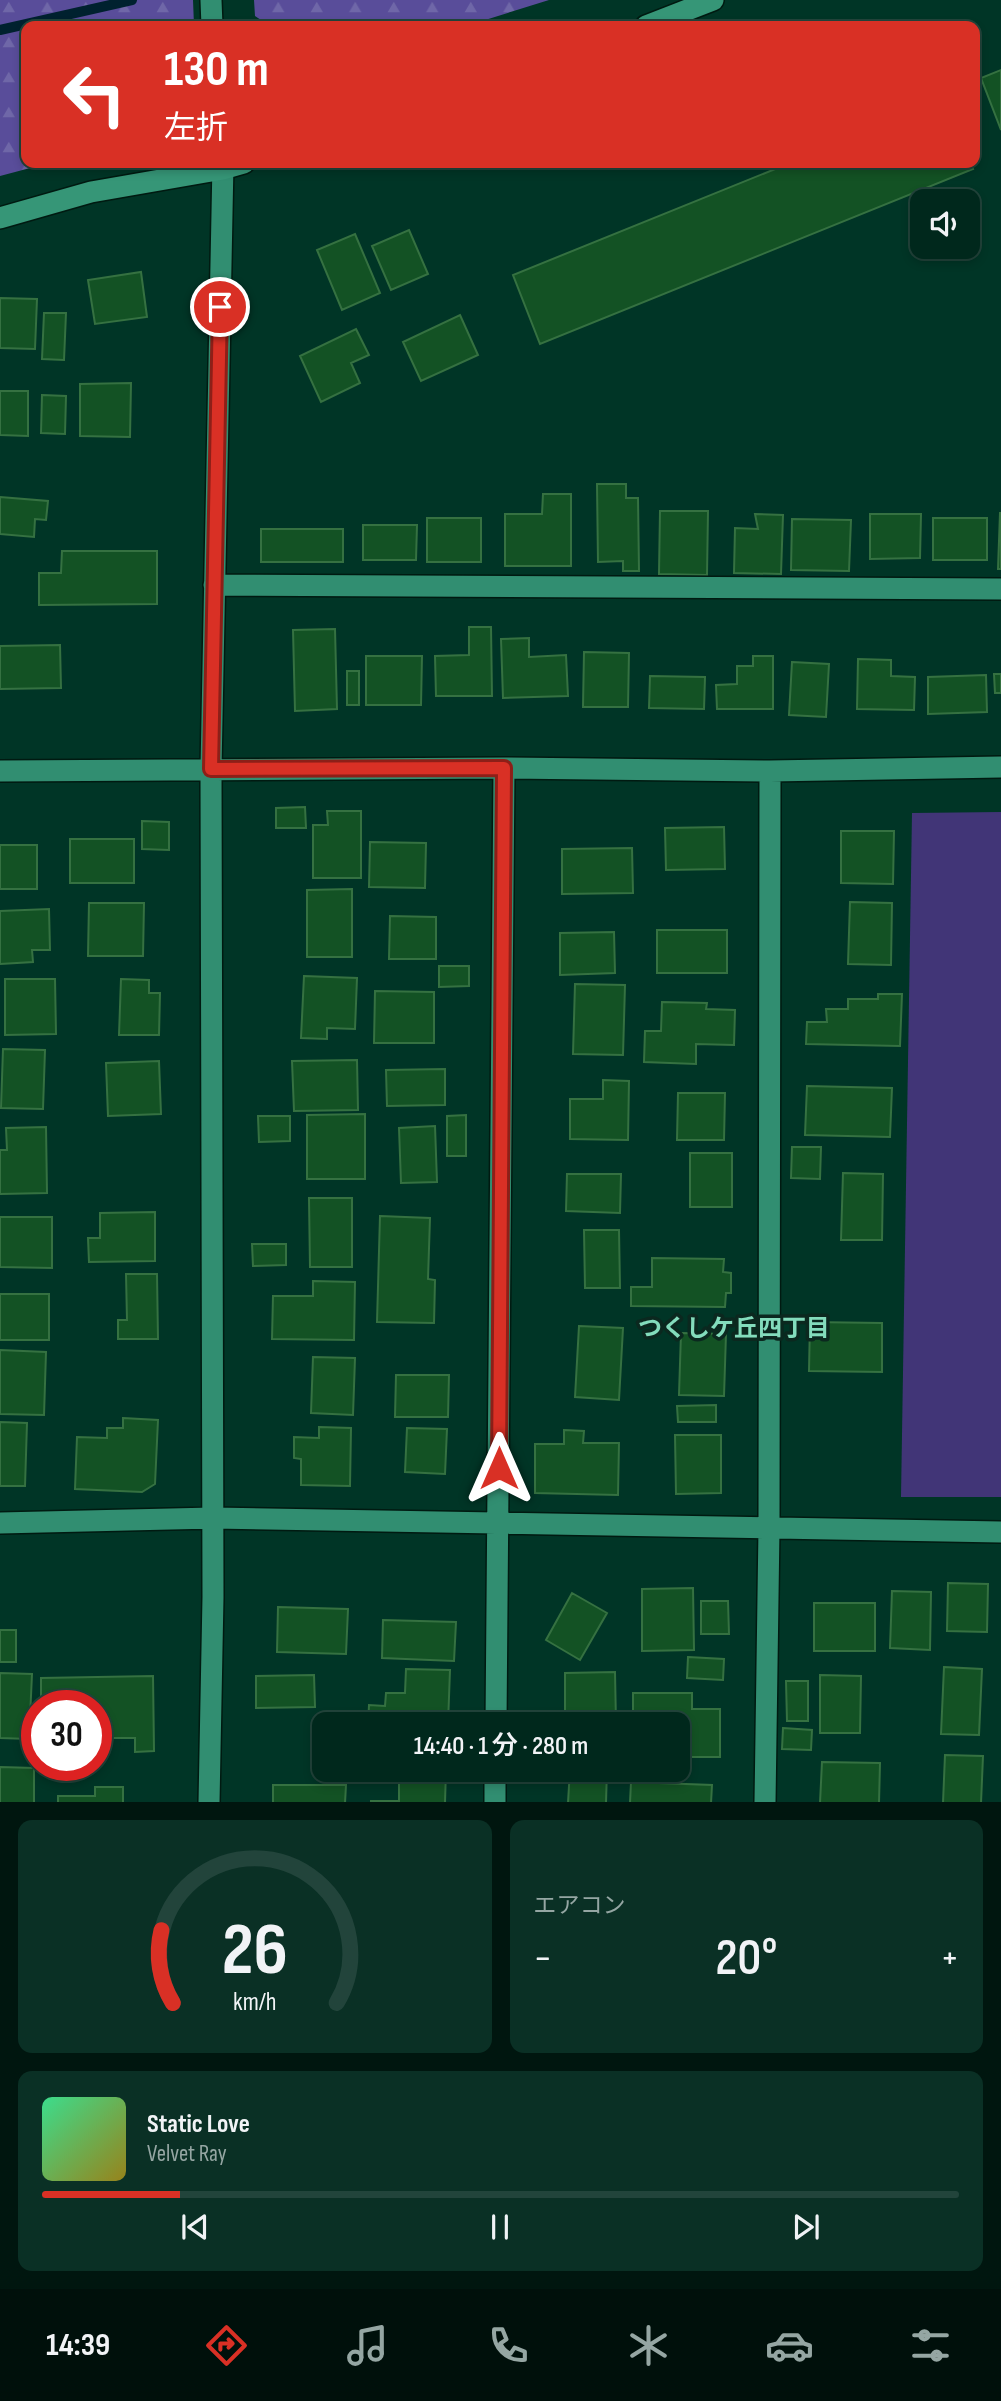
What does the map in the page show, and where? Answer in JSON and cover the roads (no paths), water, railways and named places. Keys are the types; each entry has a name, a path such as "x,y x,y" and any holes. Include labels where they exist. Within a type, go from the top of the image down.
{"street":[{"path":"211,0 212,21"},
{"path":"659,21 713,0"},
{"path":"0,218 91,191 214,168"},
{"path":"209,1802 213,1518 211,769 214,585 230,168"},
{"path":"214,585 1001,589"},
{"path":"0,771 504,768 770,771 1001,767"},
{"path":"496,1712 504,768"},
{"path":"765,1802 769,1528 770,771"},
{"path":"0,1523 213,1518 1001,1532"},
{"path":"495,1782 495,1802"}],"waterway":[{"path":"40,21 132,0"},
{"path":"0,30 21,25"}],"district":[{"name":"つくしケ丘四丁目","path":"734,1328"}]}
